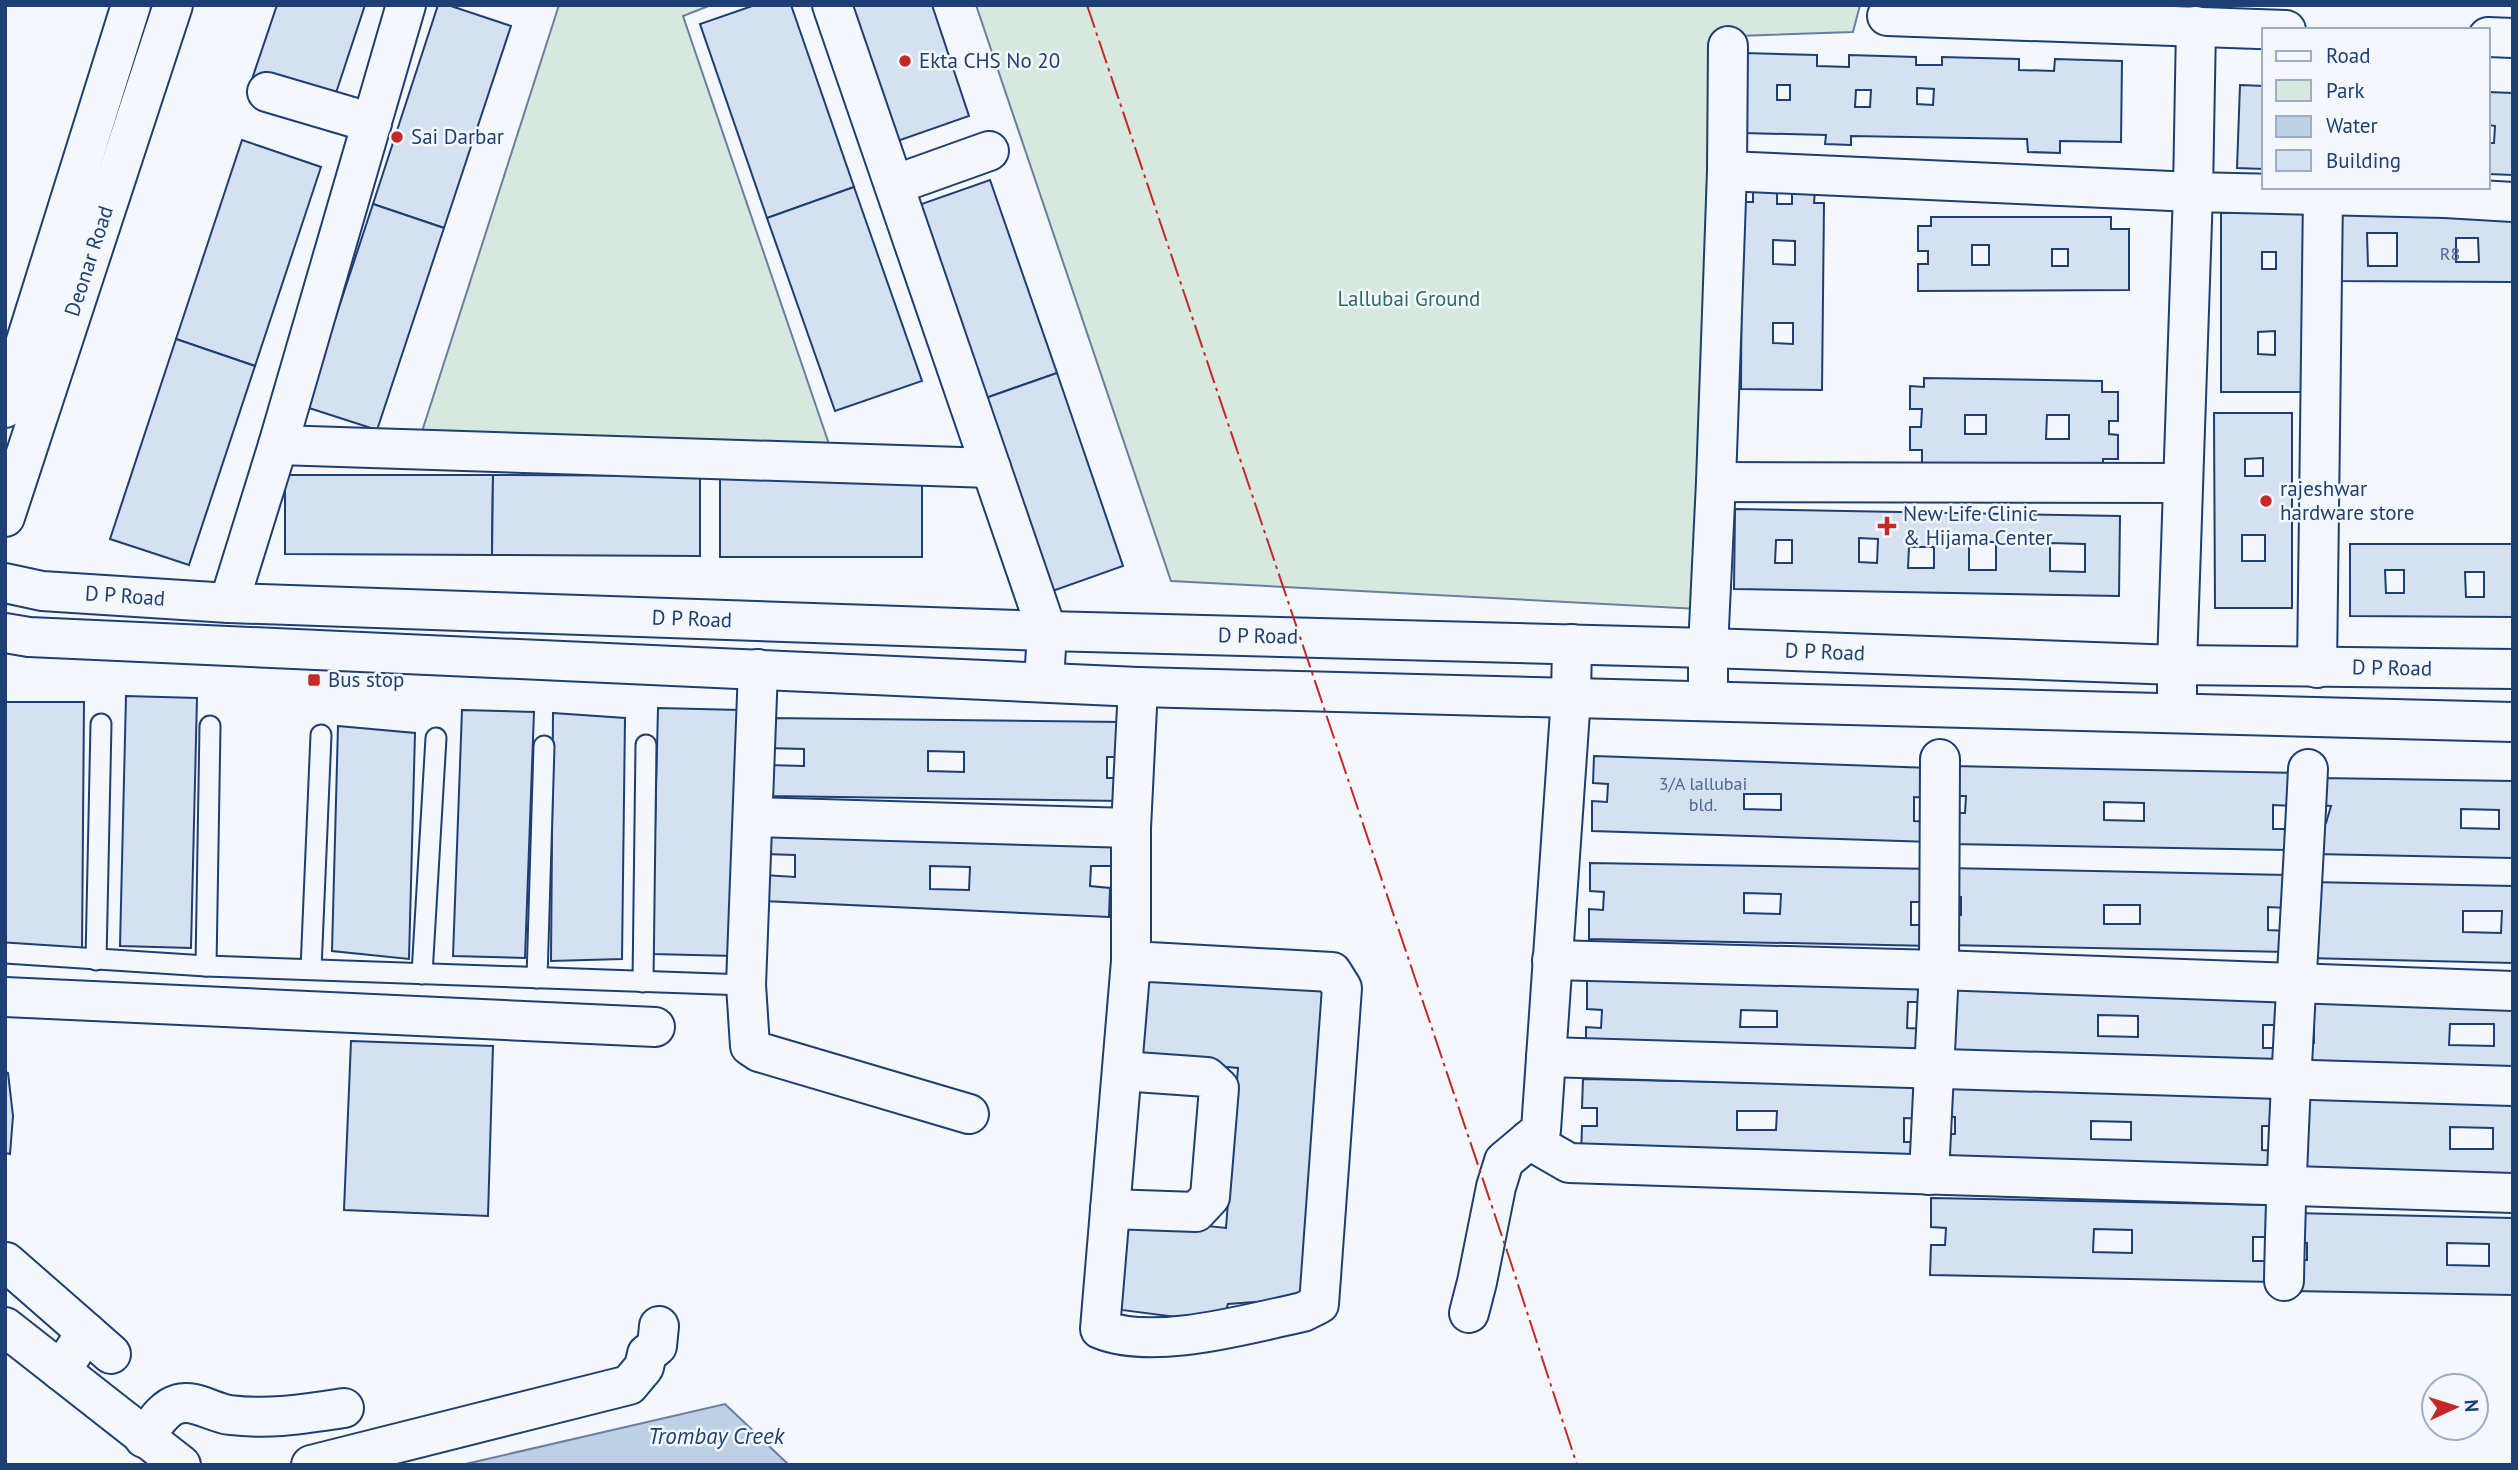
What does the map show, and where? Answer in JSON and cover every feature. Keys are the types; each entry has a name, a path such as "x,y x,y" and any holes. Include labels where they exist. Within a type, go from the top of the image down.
{"street":[{"name":"Deonar Road","path":"5,408 131,5"},
{"name":"Deonar Road","path":"5,517 173,5"},
{"path":"229,603 278,445 406,5"},
{"path":"832,5 1047,631 1044,682"},
{"path":"1887,16 2262,29"},
{"path":"2177,713 2196,26"},
{"path":"2490,37 2513,38"},
{"path":"1708,701 1707,648 1727,171 1728,46"},
{"path":"267,92 372,122"},
{"path":"894,185 989,150"},
{"path":"1727,171 2193,192 2513,202"},
{"path":"2317,668 2323,195"},
{"path":"278,445 990,468"},
{"path":"1716,482 2183,483"},
{"name":"D P Road","path":"5,583 42,591 229,603 2177,665 2513,669"},
{"name":"D P Road","path":"5,633 29,637 1138,687 2513,722"},
{"path":"1469,1313 1504,1161 1541,1130 1571,697 1572,644"},
{"path":"758,669 746,985 748,1041 754,1050 969,1114"},
{"path":"1131,961 1332,972 1342,988 1319,1304 1303,1312 1187,1336 1118,1336 1100,1329 1131,961 1131,828 1138,687"},
{"path":"1929,1175 1939,970 1940,759"},
{"path":"2284,1280 2291,1079 2308,769"},
{"path":"753,817 1131,828"},
{"path":"1552,960 1939,970 2513,991"},
{"path":"5,997 655,1027"},
{"path":"1546,1057 2513,1086"},
{"path":"1110,1209 1196,1212 1210,1197 1219,1088 1207,1077 1122,1071"},
{"path":"1529,1140 1569,1163 2513,1193"},
{"path":"6,1262 98,1343 61,1371"},
{"path":"311,1465 629,1385 644,1367 647,1354 657,1346 659,1326"},
{"path":"5,1327 181,1465"},
{"path":"144,1438 167,1409 179,1403 198,1405 227,1414 281,1418 344,1408"}],"lane":[{"path":"96,960 101,724"},
{"path":"206,966 210,726"},
{"path":"311,969 321,735"},
{"path":"422,974 436,738"},
{"path":"643,982 646,745"},
{"path":"537,978 544,746"},
{"path":"5,953 206,966 746,985"}],"green space":[{"path":"559,5 711,5 683,16 831,450 417,447"},
{"name":"Lallubai Ground","path":"976,5 1860,5 1853,32 1710,37 1698,609 1171,581"}],"water":[{"name":"Trombay Creek","path":"725,1404 789,1465 461,1465"}],"building":[{"path":"277,5 365,5 332,105 252,79"},
{"path":"438,5 448,5 511,26 444,228 373,204"},
{"path":"755,5 791,5 854,187 767,218 700,24"},
{"name":"Ekta CHS No 20","path":"841,5 932,5 969,116 889,144"},
{"path":"1744,53 1817,55 1817,66 1849,67 1849,55 1916,57 1916,65 1942,65 1942,57 2019,59 2019,70 2054,71 2055,59 2122,61 2121,142 2060,141 2060,153 2028,152 2027,139 1851,136 1851,145 1825,144 1826,135 1743,133","holes":["1777,85 1790,85 1790,100 1777,100","1917,88 1934,89 1933,105 1917,104","1856,90 1871,90 1870,107 1855,107"]},
{"path":"2240,85 2262,86 2262,169 2237,168"},
{"path":"2490,92 2513,93 2513,175 2490,174 2490,143 2494,143 2495,126 2490,125"},
{"path":"242,140 321,167 255,366 176,339"},
{"path":"990,180 1057,373 980,400 913,207"},
{"path":"854,187 922,381 835,411 767,218"},
{"path":"1753,190 1777,190 1777,204 1792,204 1792,190 1815,191 1814,203 1824,203 1822,390 1741,389 1742,202 1753,202","holes":["1773,240 1795,241 1795,265 1773,264","1773,323 1793,323 1793,344 1773,343"]},
{"path":"373,204 444,228 377,430 306,407"},
{"path":"2221,213 2309,213 2309,392 2221,392","holes":["2262,252 2276,252 2276,269 2262,269","2275,331 2275,355 2258,354 2258,332"]},
{"path":"2334,215 2513,215 2513,282 2334,281","holes":["2367,233 2397,233 2397,266 2368,266","2456,238 2478,238 2479,262 2456,262"]},
{"path":"1931,217 2111,217 2111,229 2129,229 2129,290 1918,291 1918,264 1928,264 1928,251 1918,251 1918,226 1931,226","holes":["1972,245 1989,245 1989,265 1972,265","2052,249 2068,249 2068,266 2052,266"]},
{"path":"176,339 255,366 189,565 110,539"},
{"path":"1057,373 1123,566 1047,593 980,400"},
{"path":"1924,378 2102,381 2102,392 2118,392 2118,421 2109,421 2109,434 2118,435 2118,459 2103,459 2103,466 1922,464 1922,450 1910,450 1910,427 1921,427 1922,409 1910,409 1910,386 1924,387","holes":["1965,415 1986,415 1986,434 1965,434","2047,415 2069,415 2069,439 2046,439"]},
{"path":"2214,413 2292,413 2292,608 2215,608","holes":["2263,458 2263,476 2245,476 2245,459","2242,535 2265,535 2265,561 2242,561"]},
{"path":"285,475 493,475 492,555 285,554"},
{"path":"493,475 700,476 700,556 492,555"},
{"path":"720,479 922,479 922,557 720,557"},
{"path":"1735,509 2120,516 2119,596 1734,589","holes":["1859,538 1878,539 1877,563 1859,562","1776,540 1792,540 1792,563 1775,563","1969,542 1996,542 1996,570 1969,570","2050,543 2085,544 2085,572 2050,571","1909,547 1934,547 1934,568 1908,568"]},
{"path":"2350,544 2513,544 2513,617 2350,616","holes":["2385,570 2404,570 2404,593 2386,593","2465,572 2484,572 2484,597 2466,597"]},
{"path":"126,696 197,698 191,948 120,946"},
{"path":"5,702 84,702 82,949 5,949"},
{"path":"658,708 740,710 735,956 652,954"},
{"path":"462,710 534,712 525,958 453,956"},
{"path":"553,713 625,718 622,959 551,961"},
{"path":"767,718 1122,722 1121,757 1107,757 1107,778 1121,778 1121,801 767,796 767,765 804,766 804,749 767,748","holes":["928,751 964,752 964,772 928,771"]},
{"path":"338,726 415,733 409,959 332,951"},
{"path":"1594,756 1931,768 1930,798 1914,797 1914,821 1932,822 1931,842 1592,831 1592,801 1607,802 1608,784 1593,783","holes":["1744,794 1781,794 1781,810 1744,809"]},
{"path":"1952,766 2295,773 2295,806 2273,805 2273,829 2294,829 2294,850 1951,844 1951,813 1965,813 1966,796 1951,796","holes":["2104,802 2144,803 2144,821 2104,820"]},
{"path":"2320,778 2513,781 2513,858 2314,854 2312,823 2326,823 2331,806 2314,805","holes":["2461,809 2499,810 2499,829 2461,828"]},
{"path":"766,827 1112,843 1111,866 1091,866 1090,886 1110,888 1109,917 763,901 764,875 795,877 795,855 765,854","holes":["930,866 970,867 969,890 930,889"]},
{"path":"1590,863 1934,869 1933,902 1911,902 1911,925 1933,925 1932,946 1589,939 1589,909 1603,910 1604,892 1590,891","holes":["1744,893 1781,894 1780,914 1744,913"]},
{"path":"1947,868 2291,875 2290,908 2268,907 2268,930 2290,931 2290,952 1946,945 1946,914 1961,915 1961,897 1947,897","holes":["2104,905 2140,905 2140,924 2104,924"]},
{"path":"2309,882 2513,886 2513,963 2306,958 2306,928 2319,929 2319,911","holes":["2463,911 2502,911 2501,933 2463,932"]},
{"path":"1139,975 1324,988 1308,1298 1228,1304 1222,1323 1114,1309 1123,1217 1226,1228 1238,1068 1134,1059"},
{"path":"1587,980 1929,987 1929,1002 1908,1002 1907,1028 1929,1029 1929,1061 1586,1053 1586,1027 1601,1028 1602,1010 1587,1009","holes":["1741,1010 1777,1011 1777,1027 1740,1027"]},
{"path":"1942,986 2286,992 2285,1025 2263,1025 2263,1048 2285,1048 2284,1070 1941,1063 1941,1032 1955,1033 1956,1015 1942,1014","holes":["2098,1015 2138,1016 2138,1037 2098,1036"]},
{"path":"2303,996 2513,1000 2513,1077 2299,1073 2300,1043 2314,1043 2314,1026 2300,1025","holes":["2450,1024 2494,1024 2494,1046 2449,1045"]},
{"path":"351,1041 493,1046 488,1216 344,1210"},
{"path":"5,1072 8,1073 13,1116 10,1154 5,1153"},
{"path":"1583,1079 1926,1086 1926,1119 1904,1118 1904,1142 1925,1142 1925,1163 1581,1156 1582,1126 1597,1126 1597,1108 1582,1108","holes":["1737,1111 1777,1111 1776,1130 1737,1130"]},
{"path":"1941,1088 2285,1094 2284,1126 2262,1126 2262,1150 2279,1151 2280,1171 1939,1164 1940,1134 1955,1134 1955,1117 1940,1116","holes":["2091,1121 2131,1122 2131,1140 2091,1139"]},
{"path":"2294,1098 2513,1102 2513,1179 2293,1175 2293,1144 2308,1145 2308,1127","holes":["2450,1127 2493,1128 2493,1149 2450,1149"]},
{"path":"1931,1198 2275,1205 2275,1237 2253,1237 2253,1261 2274,1261 2274,1282 1930,1275 1931,1245 1945,1245 1946,1228 1931,1227","holes":["2094,1229 2132,1230 2132,1253 2093,1252"]},
{"path":"2293,1213 2513,1218 2513,1295 2292,1291 2292,1260 2307,1260 2307,1243 2293,1243","holes":["2447,1243 2489,1244 2489,1266 2447,1265"]}],"power":[{"path":"1087,5 1577,1465"}],"place":[{"name":"Ekta CHS No 20","path":"905,61"},
{"name":"Sai Darbar","path":"397,137"},
{"name":"rajeshwar hardware store","path":"2266,501"},
{"name":"New Life Clinic & Hijama Center","path":"1887,526"},
{"name":"Bus stop","path":"314,680"}]}
